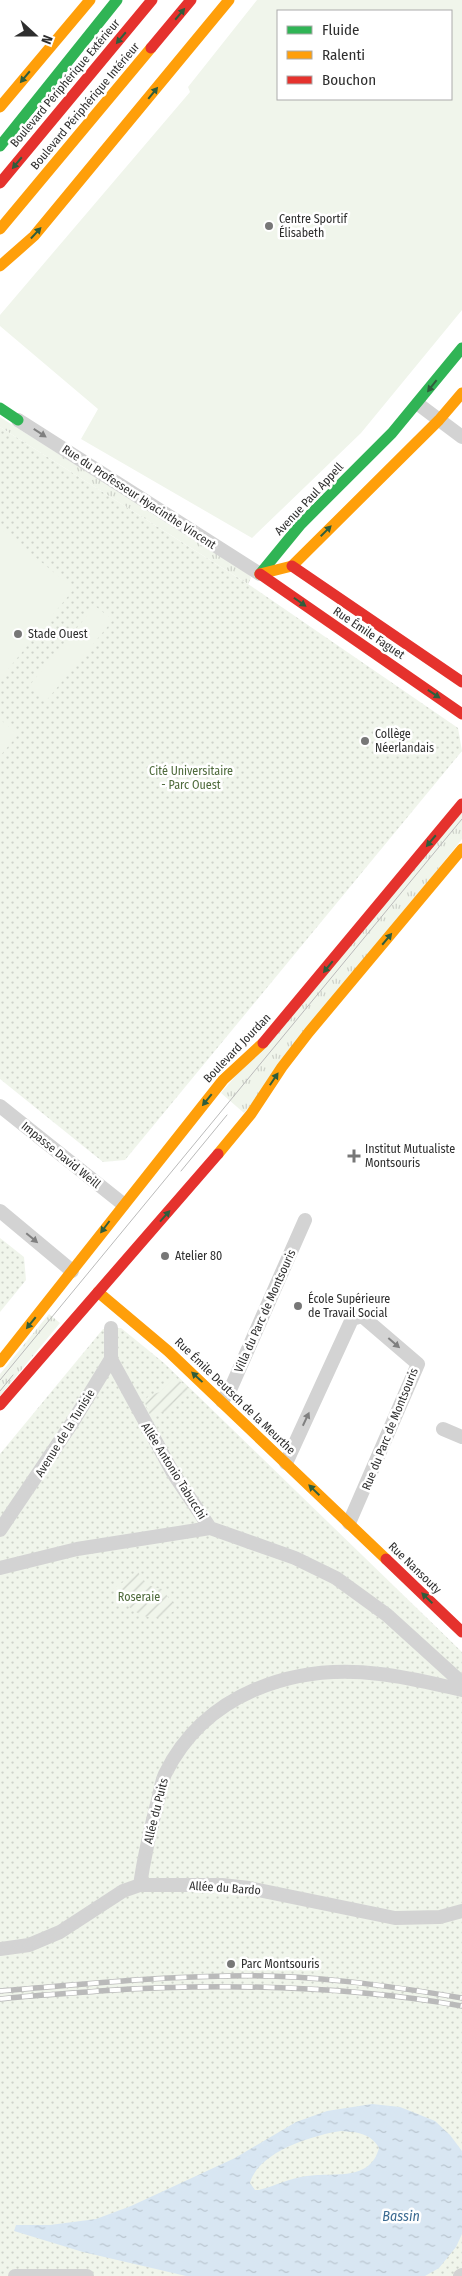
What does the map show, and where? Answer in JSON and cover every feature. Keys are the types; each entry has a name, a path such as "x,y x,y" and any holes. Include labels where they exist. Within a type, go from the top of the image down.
{"main road":[{"path":"0,107 90,0"},
{"path":"0,146 117,0"},
{"name":"Boulevard Périphérique Extérieur","path":"0,183 152,0"},
{"name":"Boulevard Périphérique Intérieur","path":"0,229 191,0"},
{"path":"0,266 34,236 229,0"},
{"path":"33,209 93,119"},
{"path":"0,257 11,241"},
{"name":"Avenue Paul Appell","path":"260,574 301,524 392,433 418,404 462,348"},
{"path":"260,574 292,566 439,420 462,393"},
{"path":"0,408 18,420"},
{"name":"Rue Émile Faguet","path":"292,566 462,682"},
{"name":"Rue Émile Faguet","path":"260,574 462,714"},
{"name":"Boulevard Jourdan","path":"0,1362 123,1204 223,1080 266,1041 462,804"},
{"path":"0,1405 240,1126 287,1060 462,849"},
{"name":"Rue Émile Deutsch de la Meurthe","path":"98,1292 168,1351 349,1524"},
{"name":"Rue Nansouty","path":"349,1524 462,1632"}],"street":[{"path":"418,404 462,437"},
{"name":"Rue du Professeur Hyacinthe Vincent","path":"18,420 260,574"},
{"name":"Impasse David Weill","path":"0,1106 123,1204"},
{"path":"0,1211 72,1271"},
{"name":"Villa du Parc de Montsouris","path":"222,1401 230,1390 305,1220"},
{"name":"Rue du Parc de Montsouris","path":"286,1463 352,1320 362,1316 418,1364 349,1524"},
{"path":"111,1328 111,1359"},
{"name":"Allée Antonio Tabucchi","path":"111,1359 173,1473 210,1528 295,1558 336,1578 387,1615 462,1683"},
{"name":"Avenue de la Tunisie","path":"0,1530 51,1456 111,1359"},
{"path":"444,1429 462,1437"},
{"path":"0,1568 77,1549 210,1528"},
{"name":"Allée du Puits","path":"140,1885 164,1776 187,1738 199,1724 228,1703 250,1692 293,1678 338,1672 380,1674 462,1690"},
{"name":"Allée du Bardo","path":"0,1949 29,1945 60,1932 123,1891 140,1885 249,1888 395,1918 440,1917 462,1911"},
{"path":"15,2276 87,2276"}],"green space":[{"name":"Centre Sportif Élisabeth","path":"257,0 462,0 462,310 361,433 252,538 81,439 98,409 0,326 0,315 190,92 188,87"},
{"path":"0,417 249,574 251,578 248,584 0,427"},
{"name":"Cité Universitaire - Parc Ouest","path":"0,427 251,586 458,728 462,751 125,1160 103,1162 0,1079"},
{"name":"Stade Ouest","path":"0,528 74,589 0,679"},
{"path":"95,606 113,620 46,701 29,686"},
{"path":"0,721 18,735 0,756"},
{"path":"462,812 462,839 244,1113 221,1093"},
{"path":"0,1238 24,1257 26,1280 0,1312"},
{"path":"49,1314 60,1323 0,1396 0,1374"},
{"name":"Parc Montsouris","path":"121,1328 164,1363 462,1652 462,2276 0,2276 0,1454 103,1329"},
{"path":"175,1377 189,1389 168,1411 150,1415 145,1403 146,1399 150,1395 160,1392"},
{"name":"Roseraie","path":"138,1572 148,1584 162,1589 177,1609 167,1615 149,1617 141,1615 126,1604 113,1589"}],"water":[{"name":"Bassin","path":"372,2104 400,2107 435,2121 450,2135 462,2151 462,2234 456,2247 439,2268 425,2276 186,2276 83,2252 14,2231 16,2225 50,2225 96,2219 131,2206 235,2158 296,2122 327,2111","holes":["341,2131 367,2136 376,2143 379,2148 368,2166 350,2173 301,2177 259,2190 255,2190 250,2183 255,2172 275,2154 316,2136"]}],"tram line":[{"path":"0,1380 462,819"},
{"path":"181,1171 227,1115"},
{"path":"0,1391 13,1375"}],"railway":[{"path":"0,1991 171,1978 257,1976 345,1981 462,1998"},
{"path":"0,1999 145,1988 236,1987 326,1990 417,1999 462,2006"}],"traffic: fast":[{"path":"0,146 117,0"},
{"path":"260,574 301,524 392,433 462,348"},
{"path":"0,408 18,420"}],"traffic: slow":[{"path":"0,107 90,0"},
{"path":"0,266 34,236 229,0"},
{"path":"0,229 151,48"},
{"path":"260,574 292,566 439,420 462,393"},
{"path":"218,1154 251,1114 282,1067 309,1032 462,849"},
{"path":"0,1362 223,1080 263,1043"},
{"path":"98,1292 168,1351 386,1559"}],"traffic: jam":[{"path":"0,183 152,0"},
{"path":"151,48 191,0"},
{"path":"292,566 462,682"},
{"path":"260,574 462,714"},
{"path":"263,1043 462,804"},
{"path":"0,1405 218,1154"},
{"path":"386,1559 462,1632"}],"place":[{"name":"Centre Sportif Élisabeth","path":"269,226"},
{"name":"Stade Ouest","path":"18,634"},
{"name":"Collège Néerlandais","path":"365,741"},
{"name":"Institut Mutualiste Montsouris","path":"354,1156"},
{"name":"Atelier 80","path":"165,1256"},
{"name":"École Supérieure de Travail Social","path":"298,1306"},
{"name":"Parc Montsouris","path":"231,1964"}]}
